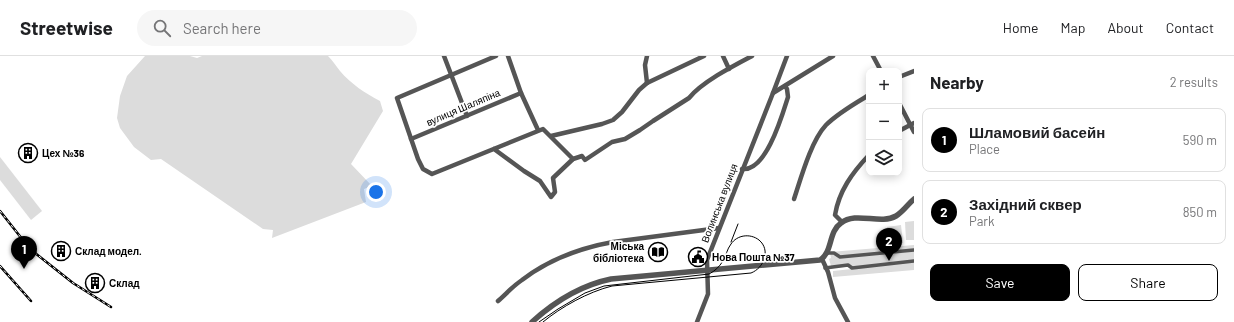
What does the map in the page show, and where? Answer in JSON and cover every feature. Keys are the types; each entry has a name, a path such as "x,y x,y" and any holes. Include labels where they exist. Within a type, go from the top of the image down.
{"street":[{"path":"444,56 467,116"},
{"path":"496,56 397,98 423,169 432,174 543,129 573,159"},
{"path":"508,56 521,92 538,130"},
{"path":"647,56 645,65 647,83"},
{"path":"551,136 602,124 612,120 622,112 639,90 647,83 704,56"},
{"path":"723,56 729,69"},
{"path":"494,148 524,171 540,181 551,197 555,192 553,178 573,159 582,156 585,160 612,142 625,139 689,98 694,92 729,69 752,56"},
{"name":"Волинська вулиця","path":"697,322 708,294 706,260 787,56"},
{"path":"773,93 833,56"},
{"path":"873,56 879,68"},
{"path":"902,76 914,71"},
{"path":"742,169 748,170 753,167 768,150 788,97 785,86"},
{"name":"вулиця Шаляпіна","path":"411,139 521,92"},
{"path":"794,199 813,149 822,131 843,112 866,97"},
{"path":"900,104 912,124 914,132"},
{"path":"902,129 912,124"},
{"path":"842,222 835,215 837,202 847,181 866,159"},
{"path":"532,322 556,304 596,282 623,277 822,259 827,253 834,233 842,222 849,219 886,219 894,217 914,199"},
{"path":"498,301 520,281 539,268 596,245 719,228"},
{"path":"827,253 834,253 840,257 914,250"},
{"path":"822,259 828,272 835,298 848,322"},
{"path":"825,268 848,265 852,268 914,261"}],"shaded area":[{"path":"145,56 190,56 197,58 202,56 328,56 349,80 380,101 383,111 351,164 372,186 364,189 366,202 272,238 273,230 263,229 161,159 151,160 134,147 120,128 117,118 120,96 127,76"},
{"path":"0,157 42,211 31,220 0,180"},
{"path":"914,221 914,240 906,240 905,222"},
{"path":"901,225 903,243 889,244 887,227"},
{"path":"914,245 914,270 833,277 833,271 852,269 848,265 831,266 829,259 831,258 830,252"}],"tram line":[{"path":"731,242 738,224"},
{"path":"539,322 585,293 604,286 709,274 720,265 728,248 740,237 752,236 759,240 765,249 762,263 756,271 751,273 612,286 594,292 575,301 543,322"}],"railway":[{"path":"0,211 30,249 73,283 111,307"},
{"path":"0,266 31,301"}],"place":[{"name":"Цех №36","path":"28,153"},
{"name":"Склад модел.","path":"61,251"},
{"name":"Міська бібліотека","path":"658,252"},
{"name":"Нова Пошта №37","path":"698,257"},
{"name":"Західний сквер","path":"889,261"},
{"name":"Шламовий басейн","path":"24,269"},
{"name":"Склад","path":"95,283"}]}
